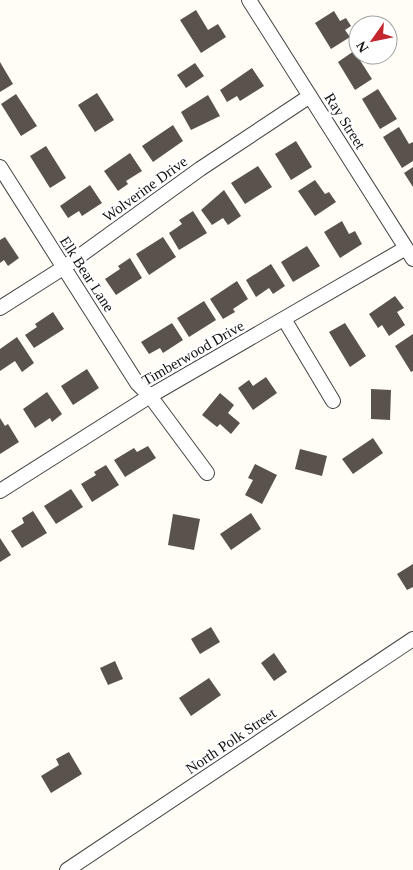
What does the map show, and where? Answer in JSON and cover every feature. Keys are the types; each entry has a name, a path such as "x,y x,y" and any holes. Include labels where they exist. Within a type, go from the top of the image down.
{"street":[{"name":"Ray Street","path":"249,0 410,253"},
{"name":"Wolverine Drive","path":"0,308 63,268 200,169 310,96"},
{"name":"Elk Bear Lane","path":"0,167 137,382 150,396 207,473"},
{"name":"Timberwood Drive","path":"0,491 150,396 284,319 410,253"},
{"path":"284,319 334,401"},
{"name":"North Polk Street","path":"66,870 413,639"}],"building":[{"path":"196,10 208,30 218,24 226,37 201,53 180,20"},
{"path":"334,11 340,21 346,18 348,21 348,28 345,30 348,38 331,49 315,23"},
{"path":"348,55 348,65 363,65 372,79 355,90 338,62"},
{"path":"0,62 13,84 0,92"},
{"path":"195,63 204,76 186,88 177,75"},
{"path":"252,68 264,86 240,101 237,96 227,102 220,90"},
{"path":"378,89 397,119 380,129 362,99"},
{"path":"97,93 114,120 95,132 78,105"},
{"path":"16,94 37,126 21,136 1,104"},
{"path":"208,95 220,116 191,130 181,112"},
{"path":"173,125 183,141 153,162 142,146"},
{"path":"399,127 409,144 413,142 413,161 402,168 383,137"},
{"path":"296,141 312,167 291,180 275,154"},
{"path":"46,146 66,178 50,188 30,156"},
{"path":"130,153 142,171 126,181 128,184 118,191 104,171"},
{"path":"258,166 272,187 245,204 231,183"},
{"path":"413,167 413,187 404,173"},
{"path":"315,180 325,194 329,192 336,202 315,216 298,191"},
{"path":"90,185 102,203 82,216 79,211 68,218 60,206"},
{"path":"224,190 241,216 228,225 223,218 212,225 201,210"},
{"path":"193,211 207,233 179,250 169,233 182,224 179,220"},
{"path":"342,221 349,234 355,231 362,244 340,258 324,232"},
{"path":"5,237 19,258 8,266 4,260 0,263 0,240"},
{"path":"163,237 176,257 149,275 136,254"},
{"path":"307,246 320,266 293,282 281,262"},
{"path":"130,258 142,278 116,295 105,279 120,269 118,266"},
{"path":"271,264 285,286 273,294 269,288 256,297 246,280"},
{"path":"237,281 248,299 233,309 235,312 223,319 210,299"},
{"path":"395,296 404,308 397,312 405,325 389,336 382,325 378,328 369,314"},
{"path":"204,301 216,320 189,337 177,318"},
{"path":"53,312 64,329 34,348 25,335 37,327 35,324"},
{"path":"172,323 183,340 163,353 160,348 149,354 141,342"},
{"path":"345,323 366,356 350,367 329,332"},
{"path":"413,334 413,371 411,372 395,346"},
{"path":"17,337 34,363 22,372 15,361 0,371 0,349"},
{"path":"87,369 99,388 73,405 61,386"},
{"path":"266,377 277,393 253,410 238,388 249,380 253,386"},
{"path":"371,389 391,390 390,420 371,419"},
{"path":"47,392 62,414 52,422 50,418 35,428 23,409"},
{"path":"220,393 234,405 228,413 240,423 231,434 220,424 217,427 202,415"},
{"path":"0,418 5,426 8,424 19,442 0,454"},
{"path":"373,438 383,453 353,474 342,459"},
{"path":"148,446 156,458 125,477 114,460 134,448 137,452"},
{"path":"300,449 327,456 322,476 295,469"},
{"path":"255,464 277,475 262,504 245,495 253,480 248,478"},
{"path":"106,465 119,485 92,502 81,484 96,475 94,472"},
{"path":"71,489 83,507 56,524 44,506"},
{"path":"33,511 47,533 22,548 11,531 24,523 22,518"},
{"path":"251,513 261,529 231,550 220,534"},
{"path":"173,514 200,519 194,550 168,545"},
{"path":"0,538 11,555 0,562"},
{"path":"413,564 413,587 407,590 397,574"},
{"path":"211,627 220,642 200,654 191,639"},
{"path":"274,653 287,672 274,681 261,663"},
{"path":"115,661 123,679 108,685 100,668"},
{"path":"209,678 221,695 191,716 179,698"},
{"path":"69,752 82,774 51,793 41,776 59,765 56,759"}]}
